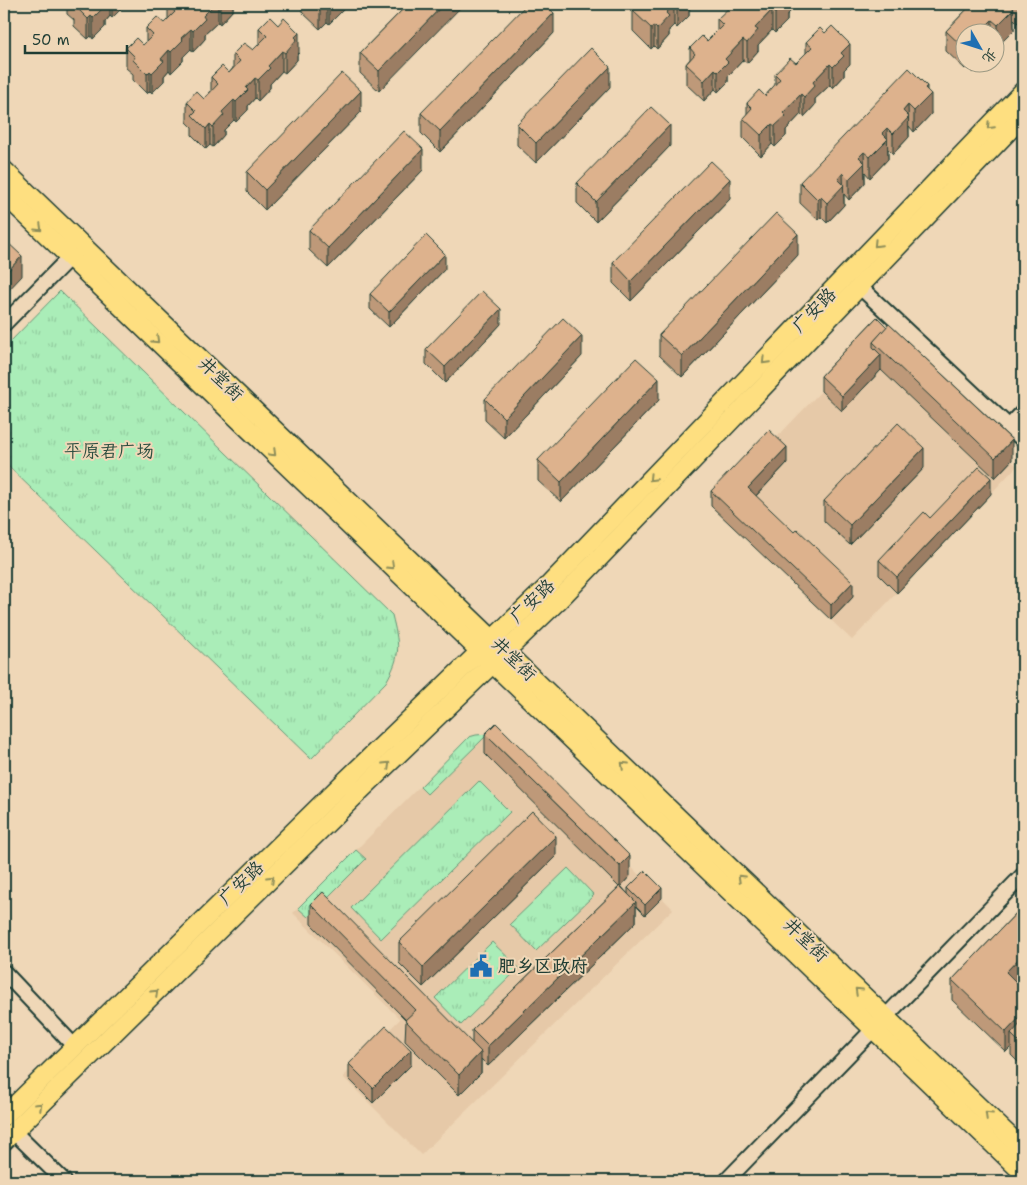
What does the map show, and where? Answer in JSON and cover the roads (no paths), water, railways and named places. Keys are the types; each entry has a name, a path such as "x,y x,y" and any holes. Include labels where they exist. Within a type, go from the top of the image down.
{"main road":[{"name":"广安路","path":"9,1136 361,790 492,651 546,588 1023,91"},
{"name":"广安路","path":"4,1116 341,785 492,651 565,594 1023,116"},
{"name":"井堂街","path":"4,170 76,251 879,1023 1023,1173"},
{"name":"井堂街","path":"4,194 76,251"},
{"name":"井堂街","path":"879,1023 1023,1149"}],"street":[{"path":"4,324 76,251"},
{"path":"860,287 1023,440"},
{"path":"1009,427 1023,412"},
{"path":"726,1181 1023,875"},
{"path":"4,972 75,1046"},
{"path":"9,1136 64,1181"}],"place":[{"name":"肥乡区政府","path":"481,966"}],"park label":[{"name":"平原君广场","path":"109,451"}]}
